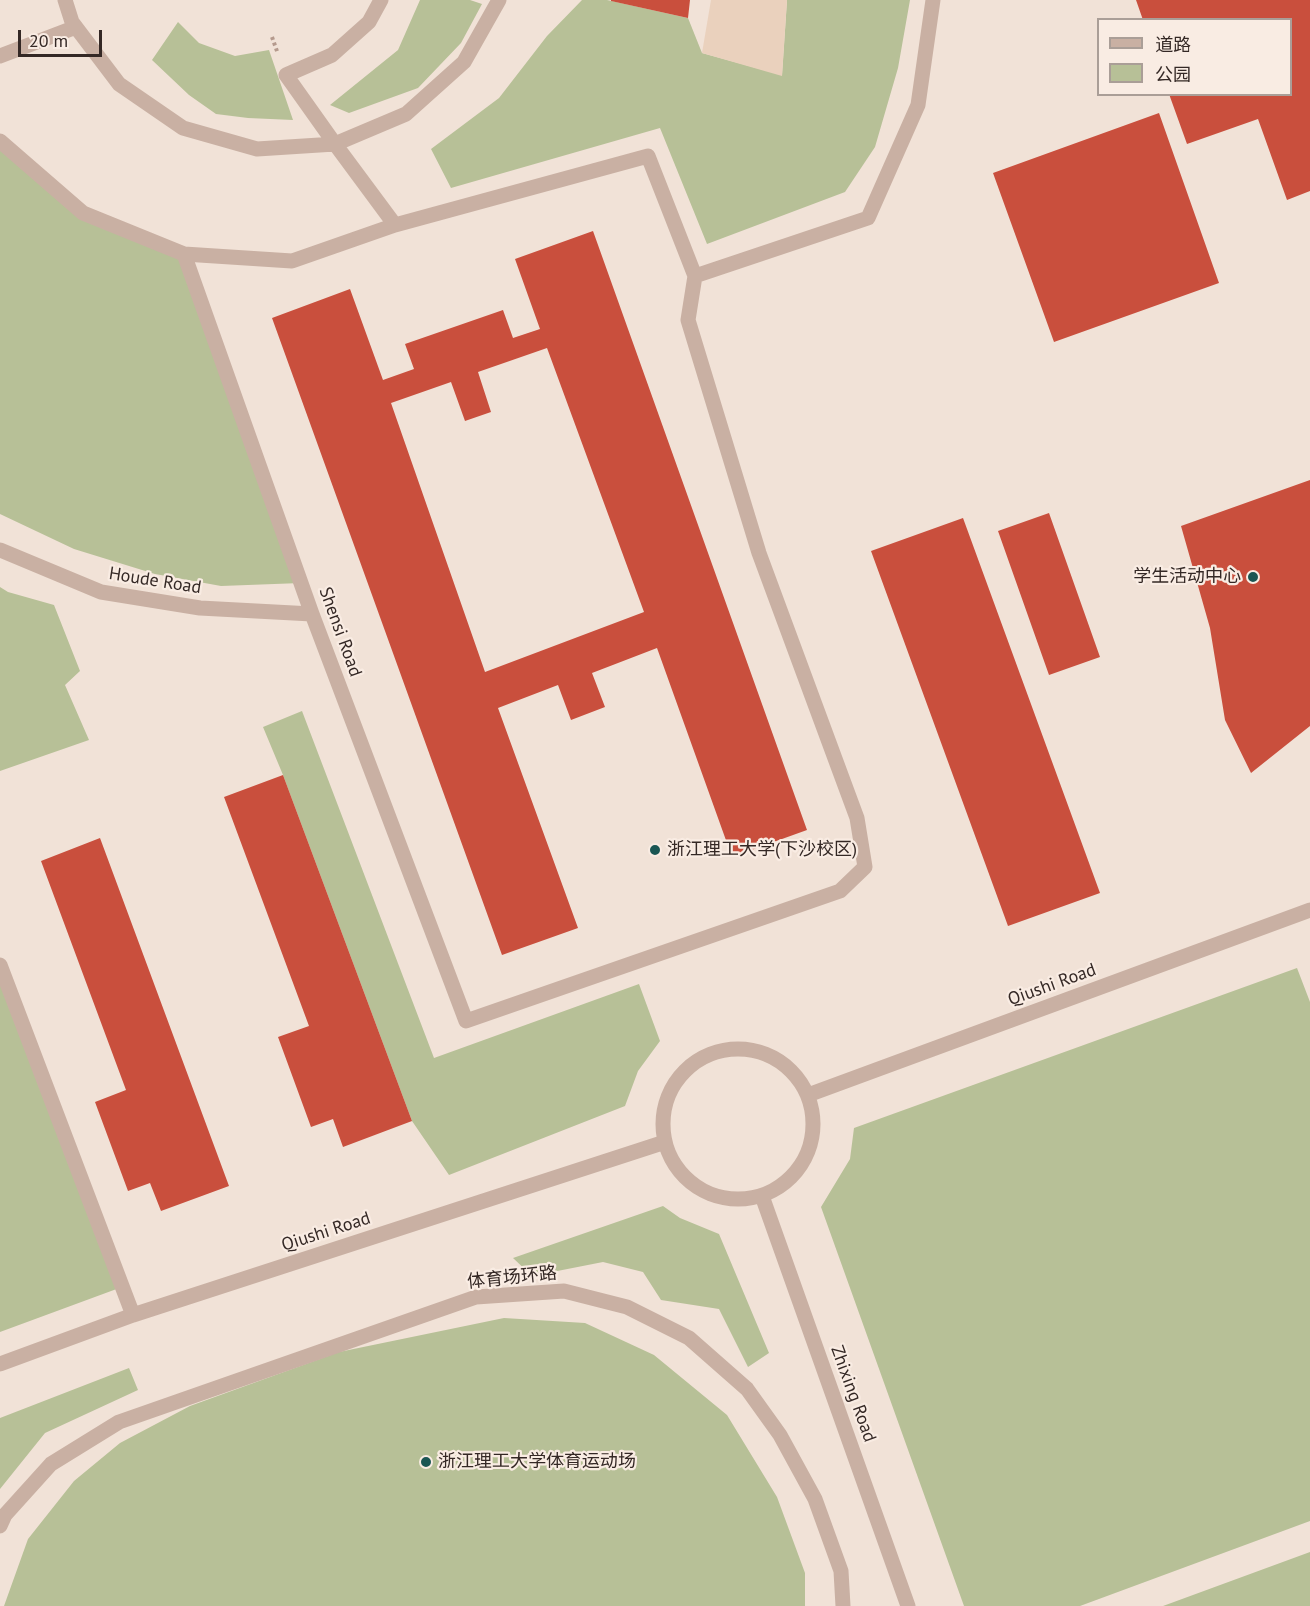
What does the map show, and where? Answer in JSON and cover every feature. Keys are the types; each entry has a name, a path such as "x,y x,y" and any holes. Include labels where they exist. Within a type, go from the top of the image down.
{"street":[{"path":"65,0 72,22 119,84 183,128 257,148 334,144 406,114 464,62 499,0"},
{"path":"381,0 369,22 332,55 286,75 395,225"},
{"path":"0,141 83,213 184,254 292,261 395,225 648,156 695,276 868,218 918,105 933,0"},
{"path":"0,56 76,27"},
{"name":"Shensi Road","path":"184,254 312,614 466,1021 840,891 865,867 857,818 759,553 688,320 695,276"},
{"name":"Houde Road","path":"0,550 101,592 200,608 312,614"},
{"name":"Qiushi Road","path":"808,1095 1310,910"},
{"path":"0,965 133,1315"},
{"path":"752,1050 775,1059 794,1074 808,1095 813,1127 811,1144 801,1167 784,1185 762,1196 737,1200 713,1195 691,1183 675,1164 665,1142 664,1117 670,1093 684,1072 704,1058 719,1052 752,1050"},
{"name":"Qiushi Road","path":"0,1364 133,1315 665,1142"},
{"name":"Zhixing Road","path":"762,1196 908,1606"},
{"name":"体育场环路","path":"0,1526 5,1515 51,1464 119,1422 476,1297 564,1291 627,1307 689,1338 747,1389 780,1435 815,1499 841,1571 843,1606"}],"green space":[{"path":"420,0 470,0 482,4 461,43 418,88 349,113 330,105 398,50"},
{"path":"582,0 607,0 688,18 702,53 782,75 787,0 910,0 898,68 875,147 845,192 707,244 660,128 451,188 431,149 499,98 547,36"},
{"path":"178,22 199,43 235,56 269,50 293,120 216,114 189,95 152,60"},
{"path":"0,141 83,213 184,254 301,583 221,586 155,574 74,549 0,514"},
{"path":"0,587 8,592 54,605 80,671 65,685 89,740 0,771"},
{"path":"302,711 434,1058 639,984 660,1041 638,1071 625,1106 449,1175 412,1121 263,727"},
{"path":"0,965 122,1287 0,1332"},
{"path":"1297,968 1310,1002 1310,1521 1080,1606 964,1606 821,1207 850,1159 854,1128"},
{"path":"663,1206 680,1218 719,1234 769,1353 748,1367 719,1309 661,1300 643,1272 603,1262 532,1276 513,1258"},
{"name":"浙江理工大学体育运动场","path":"504,1318 585,1323 654,1355 727,1415 777,1497 805,1573 805,1606 4,1606 28,1539 74,1481 120,1443 190,1406 339,1352"},
{"path":"129,1368 138,1390 45,1433 0,1489 0,1418"},
{"path":"1310,1552 1310,1606 1163,1606"}],"shaded area":[{"path":"711,0 787,0 782,76 702,53"}],"building":[{"path":"690,0 688,18 611,1"},
{"path":"1136,0 1310,0 1310,191 1287,200 1258,119 1187,144 1170,96 1292,96 1292,18 1142,18"},
{"path":"1159,113 1219,283 1054,342 993,173"},
{"path":"593,231 807,830 732,857 657,648 592,673 605,707 571,720 558,685 498,708 578,928 502,955 272,318 350,289 383,380 414,369 405,344 503,310 513,338 540,329 515,259","holes":["547,348 644,612 485,672 391,403 451,382 465,421 491,412 478,372"]},
{"name":"学生活动中心","path":"1310,480 1310,726 1251,773 1225,720 1210,628 1181,526"},
{"path":"1049,513 1100,657 1049,675 998,531"},
{"path":"963,518 1100,893 1008,926 871,551"},
{"path":"283,775 412,1121 343,1147 333,1119 311,1127 278,1037 309,1026 224,797"},
{"path":"100,838 229,1186 161,1211 150,1183 128,1191 95,1102 126,1090 41,861"}],"place":[{"name":"学生活动中心","path":"1253,577"},
{"name":"浙江理工大学(下沙校区)","path":"655,850"},
{"name":"浙江理工大学体育运动场","path":"426,1462"}]}
